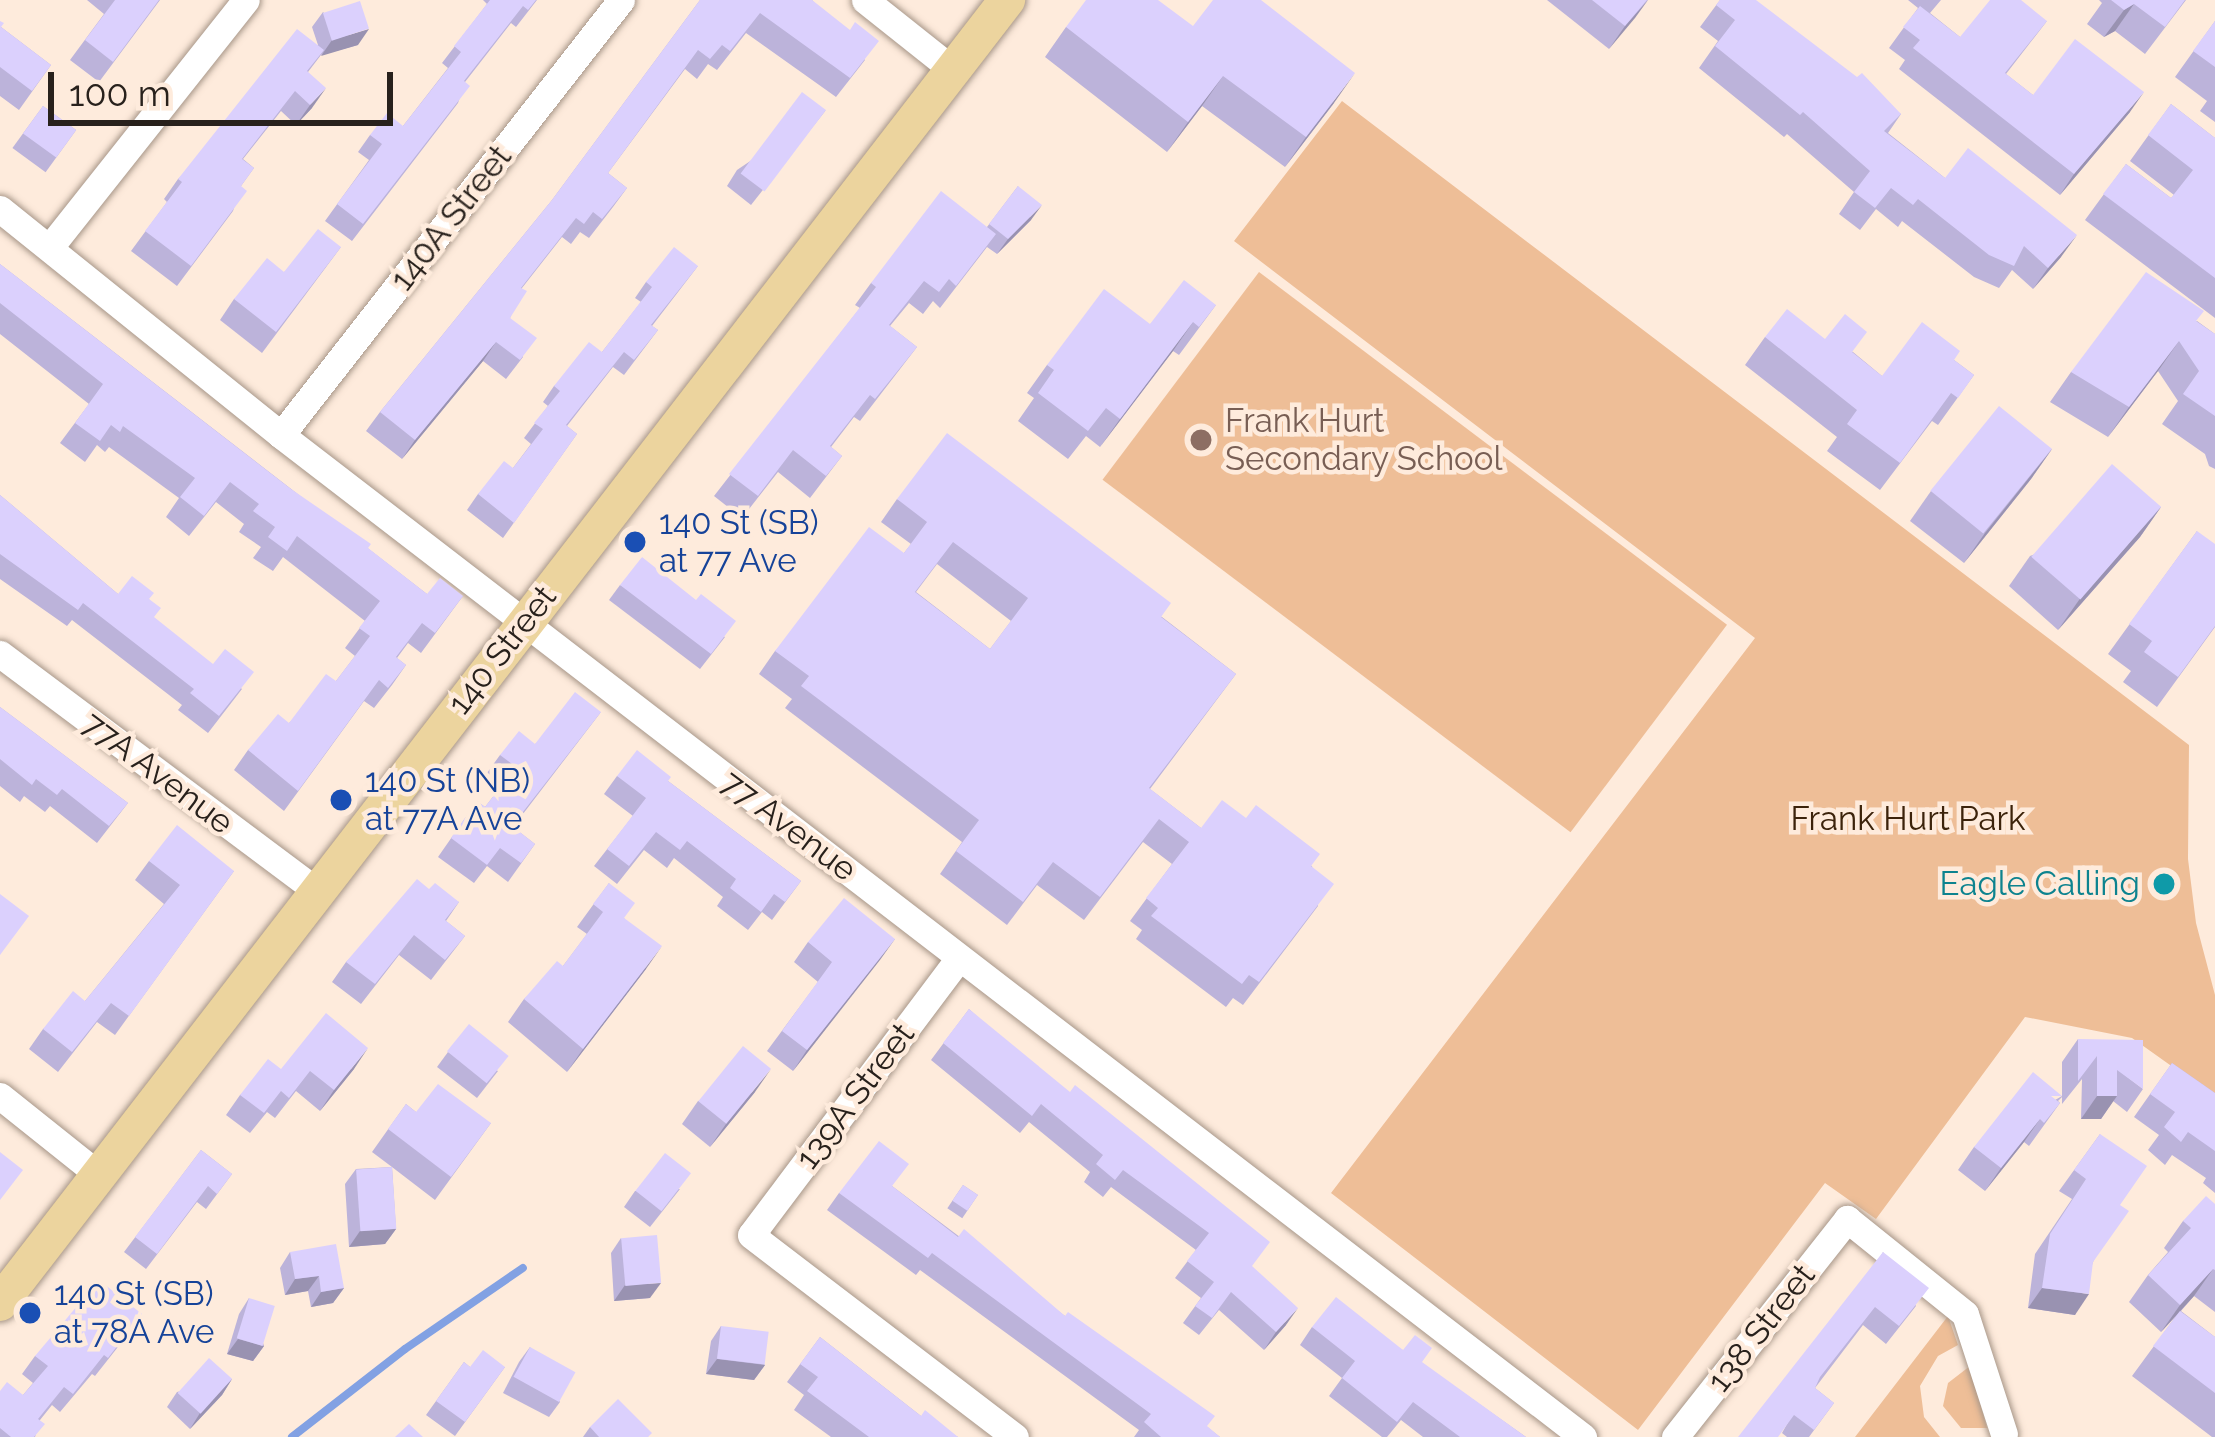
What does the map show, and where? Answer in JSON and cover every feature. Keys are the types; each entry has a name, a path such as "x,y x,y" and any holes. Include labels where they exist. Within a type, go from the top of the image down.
{"main road":[{"name":"140 Street","path":"0,1304 1007,0"}],"street":[{"path":"50,247 246,0"},
{"name":"140A Street","path":"281,435 621,0"},
{"path":"865,0 953,70"},
{"name":"77 Avenue","path":"0,209 523,623 1583,1437"},
{"name":"77A Avenue","path":"0,654 317,891"},
{"name":"139A Street","path":"959,958 751,1235 1015,1437"},
{"path":"0,1096 98,1175"},
{"name":"138 Street","path":"1675,1437 1847,1219 1965,1314 2004,1434"}],"green space":[{"name":"Frank Hurt Park","path":"1342,101 2189,745 2188,859 2196,923 2215,995 2215,1097 2132,1038 2025,1017 1876,1219 1825,1183 1638,1430 1331,1193 1755,638 1234,241"},
{"path":"1259,272 1727,625 1571,832 1103,480"},
{"path":"1948,1316 1958,1345 1938,1356 1920,1386 1924,1417 1940,1437 1855,1437"},
{"path":"1970,1366 1987,1428 1961,1428 1943,1406 1948,1383"}],"building":[{"path":"115,0 159,0 113,62 85,40"},
{"path":"490,0 536,0 528,10 523,6 464,81 470,86 363,224 337,204 382,144 370,135 387,113 403,126 461,52 454,46"},
{"path":"700,0 812,0 850,30 855,22 879,41 850,78 760,13 730,51 722,45 710,59 698,50 608,173 627,188 602,219 593,212 584,224 576,218 521,288 527,291 510,318 537,338 520,360 496,342 415,440 380,412 552,200"},
{"path":"1086,0 1158,0 1193,26 1213,0 1261,0 1355,73 1306,137 1223,76 1188,122 1066,27"},
{"path":"1592,0 1647,0 1625,26"},
{"path":"1720,0 1756,0 1857,77 1862,73 1901,114 1884,131 1945,178 1968,148 2077,235 2048,268 2024,246 2014,266 1989,255 1918,199 1913,205 1891,188 1875,208 1854,192 1870,171 1803,112 1800,115 1715,46 1735,20 1716,5"},
{"path":"1990,0 2021,0 2047,21 2005,73 2033,95 2075,39 2144,92 2074,174 1913,48 1920,40 1903,27 1920,6 1960,37"},
{"path":"2111,0 2185,0 2165,27 2134,4 2124,10"},
{"path":"360,1 369,29 332,41 323,13"},
{"path":"0,21 4,23 1,27 51,65 32,91 0,67"},
{"path":"2215,21 2215,67 2193,51"},
{"path":"297,29 324,50 307,71 326,88 310,105 295,91 242,159 254,168 241,186 247,191 191,266 145,231 182,182 178,179"},
{"path":"802,92 826,110 765,192 741,173"},
{"path":"2171,104 2215,138 2215,278 2103,194 2126,164 2171,198 2193,170 2148,135"},
{"path":"43,106 76,130 56,158 23,134"},
{"path":"1018,186 1042,205 1008,239 989,224"},
{"path":"941,191 996,234 956,286 949,279 939,292 924,281 889,325 917,347 875,399 870,395 830,446 842,456 826,476 793,450 758,496 729,474 876,287 871,283"},
{"path":"318,229 341,247 276,332 234,299 267,258 284,272"},
{"path":"674,247 698,266 651,325 658,330 634,360 624,352 566,425 577,434 514,523 478,494 504,461 513,468 543,429 534,423 560,391 554,386 589,342 602,352 652,287 646,282"},
{"path":"0,264 291,489 371,544 368,548 427,594 440,578 463,596 435,633 422,623 396,657 406,665 388,688 379,680 298,791 248,750 278,714 289,723 326,674 336,681 370,636 359,628 380,601 297,536 287,551 268,537 275,527 253,511 259,504 230,482 204,516 180,497 195,478 123,426 120,432 111,425 100,441 75,423 103,384 0,303"},
{"path":"2146,272 2204,311 2196,321 2215,334 2215,416 2183,394 2199,371 2179,341 2129,407 2071,372"},
{"path":"1184,280 1216,305 1199,327 1193,322 1120,419 1106,408 1088,431 1038,393 1054,370 1047,365 1104,289 1150,324"},
{"path":"1787,309 1825,339 1845,314 1867,332 1852,352 1882,376 1922,322 1960,351 1954,360 1974,375 1958,398 1951,393 1900,463 1847,424 1857,410 1765,337"},
{"path":"1999,406 2052,449 1983,534 1930,491"},
{"path":"947,433 1171,603 1161,617 1236,674 1149,788 1201,828 1222,800 1246,818 1256,805 1320,854 1311,866 1334,884 1259,982 1249,975 1242,984 1151,916 1158,908 1146,898 1189,842 1159,819 1100,897 1053,862 1023,902 956,851 979,820 801,686 809,676 775,651 869,527 904,553 927,522 897,499","holes":["953,542 1028,598 990,649 915,592"]},
{"path":"2112,464 2161,507 2080,599 2031,557"},
{"path":"0,495 118,594 132,576 154,593 149,599 161,608 154,617 213,664 225,649 254,672 219,716 190,693 194,689 83,603 78,610 0,554"},
{"path":"2197,531 2215,544 2215,626 2178,677 2144,652 2152,641 2129,624"},
{"path":"642,557 696,600 701,594 736,621 711,654 620,585"},
{"path":"575,692 601,712 512,826 535,844 521,863 500,848 487,865 451,838 477,801 485,807 516,767 500,755 519,731 535,744"},
{"path":"0,707 128,803 109,826 62,789 57,795 36,779 32,785 0,759"},
{"path":"637,750 671,777 668,781 801,881 785,902 774,894 761,912 730,888 736,879 687,841 680,850 656,832 629,866 607,849 646,798 617,776"},
{"path":"177,825 234,871 129,1016 111,1003 72,1052 43,1029 73,991 85,1001 180,885 149,861"},
{"path":"417,879 429,889 435,883 459,902 445,920 465,936 445,960 414,935 375,984 346,962"},
{"path":"609,883 635,903 624,918 662,946 583,1049 524,999 557,961 563,966 603,912 593,904"},
{"path":"0,894 29,916 0,955"},
{"path":"844,898 895,939 807,1050 782,1031 832,962 808,942"},
{"path":"969,1009 1070,1092 1075,1085 1270,1242 1252,1266 1298,1308 1276,1332 1231,1292 1212,1318 1195,1306 1214,1282 1187,1261 1209,1233 1123,1170 1115,1180 1096,1164 1103,1155 1041,1104 1032,1116 943,1043"},
{"path":"326,1013 368,1048 334,1090 310,1071 289,1098 281,1091 264,1113 240,1095 268,1059 281,1069"},
{"path":"469,1024 509,1056 487,1083 447,1051"},
{"path":"2078,1039 2143,1040 2143,1089 2117,1070 2117,1096 2097,1096 2097,1056 2078,1081"},
{"path":"743,1046 771,1069 726,1124 698,1101"},
{"path":"2172,1063 2215,1093 2215,1151 2188,1132 2181,1142 2164,1127 2175,1112 2150,1094"},
{"path":"2033,1072 2062,1096 2051,1096 2060,1103 2044,1123 2040,1119 2001,1168 1974,1147"},
{"path":"438,1084 491,1123 451,1177 388,1129 406,1104 416,1112"},
{"path":"2100,1134 2147,1166 2120,1205 2129,1211 2093,1262 2089,1294 2042,1288 2050,1234 2086,1179 2074,1170"},
{"path":"879,1141 909,1164 892,1186 958,1237 964,1229 1065,1316 1068,1312 1215,1416 1207,1426 1220,1437 1161,1437 1144,1422 1151,1414 932,1253 928,1258 839,1193"},
{"path":"201,1150 232,1174 217,1194 208,1186 157,1254 135,1237"},
{"path":"0,1152 23,1170 0,1200"},
{"path":"665,1153 691,1173 661,1211 635,1191"},
{"path":"392,1167 396,1229 360,1231 356,1170"},
{"path":"963,1185 978,1195 967,1211 952,1201"},
{"path":"2206,1196 2215,1204 2215,1270 2180,1305 2148,1275 2191,1228 2183,1221"},
{"path":"657,1235 661,1283 625,1286 621,1238"},
{"path":"336,1244 344,1288 321,1292 319,1276 295,1279 290,1252"},
{"path":"1883,1252 1929,1288 1899,1326 1875,1307 1820,1377 1815,1388 1834,1403 1814,1430 1794,1415 1778,1437 1738,1437"},
{"path":"99,1280 142,1314 73,1394 64,1387 38,1419 45,1424 34,1437 11,1437 0,1428 0,1391 7,1382 23,1395 48,1366 35,1356"},
{"path":"1336,1297 1403,1350 1415,1335 1432,1348 1422,1362 1526,1437 1460,1437 1413,1402 1397,1422 1342,1378 1355,1361 1312,1327"},
{"path":"249,1298 275,1306 263,1346 237,1338"},
{"path":"2180,1311 2215,1337 2215,1393 2153,1346"},
{"path":"721,1326 769,1332 765,1365 717,1359"},
{"path":"820,1337 921,1416 925,1410 958,1437 869,1437 807,1391 818,1377 800,1364"},
{"path":"530,1347 575,1372 559,1402 514,1377"},
{"path":"483,1350 505,1367 465,1422 436,1401 464,1362 470,1367"},
{"path":"209,1358 232,1379 201,1414 178,1393"},
{"path":"618,1399 652,1433 648,1437 599,1437 590,1427"},
{"path":"409,1424 423,1437 395,1437"}],"waterway":[{"path":"292,1437 405,1349 523,1268"}],"place":[{"name":"Frank Hurt Secondary School","path":"1201,440"},
{"name":"140 St (SB) at 77 Ave","path":"635,542"},
{"name":"140 St (NB) at 77A Ave","path":"341,800"},
{"name":"Eagle Calling","path":"2164,884"},
{"name":"140 St (SB) at 78A Ave","path":"30,1313"}]}
